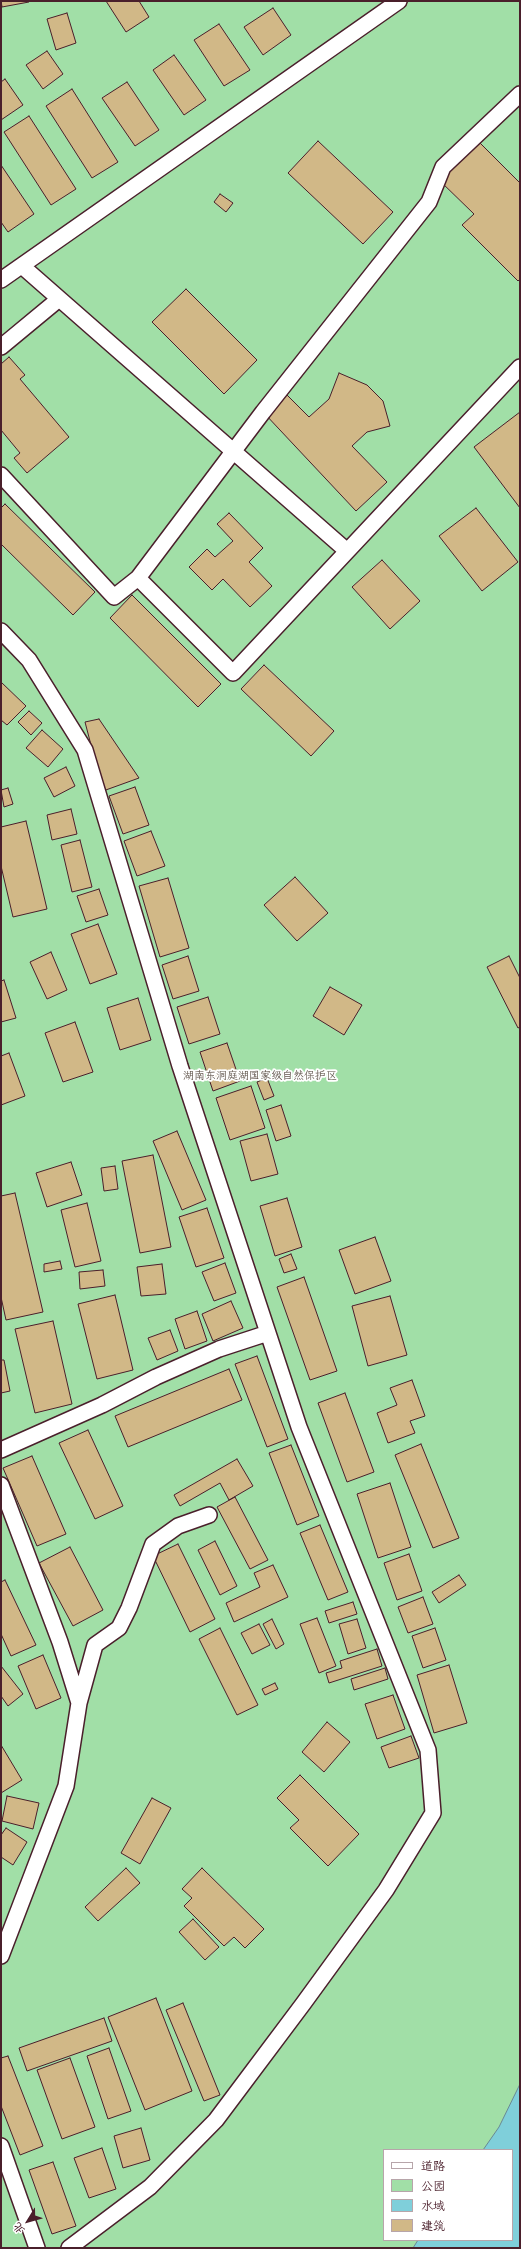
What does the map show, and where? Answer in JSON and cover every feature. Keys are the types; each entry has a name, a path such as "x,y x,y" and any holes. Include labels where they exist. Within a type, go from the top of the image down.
{"street":[{"path":"1,280 399,1"},
{"path":"1,476 114,597 138,578 233,451 429,202 442,167 520,94"},
{"path":"22,266 347,551"},
{"path":"1,347 59,299"},
{"path":"138,578 233,673 520,367"},
{"path":"1,631 29,660 85,750 180,1066 298,1427 428,1750 433,1813 386,1890 216,2120 150,2187 70,2248"},
{"path":"1,1450 102,1405 156,1377 220,1349 268,1333"},
{"path":"1,1485 60,1642 79,1703"},
{"path":"1,1956 66,1786 79,1703 96,1645 119,1628 129,1608 153,1544 178,1526 209,1515"},
{"path":"1,2146 37,2248"}],"green space":[{"name":"湖南东洞庭湖国家级自然保护区","path":"1,1 520,1 520,2248 1,2248"}],"water":[{"path":"520,2084 520,2248 413,2248 417,2241 513,2241 513,2149 484,2149 499,2127"}],"building":[{"path":"1,1 29,1 29,2 2,7"},
{"path":"106,1 139,1 149,17 126,32"},
{"path":"273,8 291,35 263,55 244,27"},
{"path":"67,13 76,43 56,50 47,19"},
{"path":"219,24 250,70 224,86 194,40"},
{"path":"47,51 63,74 43,89 26,65"},
{"path":"174,55 206,100 184,115 153,70"},
{"path":"5,79 23,105 1,120 1,82"},
{"path":"127,82 159,130 135,146 102,98"},
{"path":"72,89 118,162 92,178 46,106"},
{"path":"29,116 76,189 51,205 4,132"},
{"path":"318,141 393,212 363,244 288,173"},
{"path":"478,141 520,183 520,279 518,281 462,225 474,214 439,180"},
{"path":"1,165 34,214 8,232 1,222"},
{"path":"220,194 233,203 226,212 214,202"},
{"path":"186,289 257,360 224,394 152,322"},
{"path":"9,357 25,375 20,379 69,437 27,473 14,458 20,453 1,430 1,364"},
{"path":"339,373 367,385 383,401 390,426 367,432 352,446 387,482 356,511 264,413 285,393 309,417 329,399"},
{"path":"520,412 520,508 474,447"},
{"path":"5,504 95,592 73,615 1,544 1,508"},
{"path":"476,508 518,562 482,591 439,536"},
{"path":"229,513 263,548 249,562 272,586 250,607 223,579 212,590 189,567 207,549 215,557 233,541 217,524"},
{"path":"382,560 420,601 390,629 352,587"},
{"path":"132,595 221,684 198,707 110,618"},
{"path":"264,665 334,731 311,756 241,689"},
{"path":"1,682 26,706 7,725 1,720"},
{"path":"29,711 42,723 31,735 18,722"},
{"path":"99,719 139,778 103,791 85,722"},
{"path":"42,730 63,749 48,767 26,748"},
{"path":"66,767 75,786 54,797 44,778"},
{"path":"135,787 149,825 123,834 109,796"},
{"path":"8,788 13,804 4,807 1,790"},
{"path":"71,809 77,834 52,840 47,815"},
{"path":"26,821 47,909 13,917 1,866 1,827"},
{"path":"151,831 165,866 137,876 124,841"},
{"path":"80,840 92,887 72,892 61,845"},
{"path":"295,877 328,913 297,941 264,905"},
{"path":"168,878 189,948 160,957 139,886"},
{"path":"99,889 108,915 86,922 77,896"},
{"path":"98,924 117,974 90,984 71,934"},
{"path":"51,952 67,990 47,999 30,962"},
{"path":"188,956 199,991 173,999 162,965"},
{"path":"509,956 520,978 520,1027 518,1028 487,967"},
{"path":"4,980 16,1018 1,1022 1,981"},
{"path":"330,987 362,1005 344,1035 313,1016"},
{"path":"208,997 220,1034 189,1044 177,1007"},
{"path":"138,998 151,1040 120,1050 107,1008"},
{"path":"75,1022 93,1072 63,1082 45,1033"},
{"path":"227,1043 240,1081 213,1091 200,1052"},
{"path":"9,1053 25,1096 1,1105 1,1056"},
{"path":"267,1078 274,1096 264,1100 257,1082"},
{"path":"251,1086 265,1128 230,1140 216,1098"},
{"path":"281,1105 291,1136 276,1141 266,1110"},
{"path":"177,1131 206,1200 182,1210 153,1141"},
{"path":"267,1134 278,1174 251,1181 240,1141"},
{"path":"153,1155 171,1247 140,1253 122,1161"},
{"path":"71,1162 82,1195 47,1207 36,1173"},
{"path":"115,1166 118,1189 104,1191 101,1168"},
{"path":"15,1193 43,1312 6,1320 1,1297 1,1196"},
{"path":"287,1198 302,1247 275,1256 260,1206"},
{"path":"87,1203 101,1261 75,1267 61,1210"},
{"path":"207,1208 224,1258 196,1267 179,1217"},
{"path":"375,1237 391,1281 355,1294 339,1250"},
{"path":"291,1254 297,1269 284,1273 279,1259"},
{"path":"60,1261 62,1269 44,1272 44,1264"},
{"path":"225,1263 236,1293 214,1301 202,1272"},
{"path":"162,1264 166,1294 141,1296 137,1267"},
{"path":"103,1270 105,1286 80,1289 79,1272"},
{"path":"304,1277 337,1371 310,1380 277,1287"},
{"path":"115,1295 133,1370 97,1379 78,1304"},
{"path":"390,1296 407,1355 368,1366 352,1306"},
{"path":"231,1301 243,1328 213,1341 202,1314"},
{"path":"197,1311 207,1341 185,1349 175,1319"},
{"path":"53,1321 72,1404 35,1413 15,1329"},
{"path":"170,1330 178,1351 157,1360 148,1338"},
{"path":"257,1356 288,1439 267,1447 235,1364"},
{"path":"1,1360 4,1360 10,1391 1,1393"},
{"path":"229,1369 242,1400 128,1447 115,1416"},
{"path":"412,1380 425,1416 410,1421 415,1433 388,1443 377,1413 397,1405 390,1388"},
{"path":"345,1393 374,1472 347,1482 318,1403"},
{"path":"88,1430 123,1506 95,1519 59,1443"},
{"path":"421,1444 459,1538 433,1548 395,1455"},
{"path":"291,1445 319,1516 297,1525 269,1453"},
{"path":"32,1456 66,1534 37,1546 3,1468"},
{"path":"237,1459 253,1486 229,1500 220,1483 180,1506 174,1495"},
{"path":"390,1483 411,1547 378,1558 357,1494"},
{"path":"235,1497 268,1560 250,1569 217,1507"},
{"path":"320,1525 348,1592 328,1600 300,1533"},
{"path":"215,1541 237,1586 220,1595 198,1550"},
{"path":"178,1544 215,1619 190,1632 153,1556"},
{"path":"70,1547 103,1610 73,1626 39,1563"},
{"path":"409,1554 422,1591 397,1600 384,1563"},
{"path":"273,1565 288,1597 234,1622 226,1603 260,1587 254,1573"},
{"path":"459,1575 466,1585 439,1603 432,1592"},
{"path":"5,1580 36,1645 11,1656 1,1634 1,1582"},
{"path":"423,1597 433,1624 408,1633 398,1607"},
{"path":"353,1602 357,1614 329,1623 325,1611"},
{"path":"317,1618 336,1666 319,1673 300,1624"},
{"path":"272,1619 284,1644 276,1649 263,1624"},
{"path":"357,1619 366,1648 348,1654 339,1624"},
{"path":"259,1624 270,1645 252,1654 241,1633"},
{"path":"220,1628 258,1705 237,1715 199,1639"},
{"path":"435,1628 446,1660 423,1668 412,1636"},
{"path":"377,1649 382,1666 329,1683 326,1673 342,1668 340,1661"},
{"path":"43,1655 61,1698 36,1709 18,1666"},
{"path":"449,1665 467,1723 434,1733 417,1675"},
{"path":"1,1666 23,1694 8,1706 1,1696"},
{"path":"385,1668 388,1679 354,1690 351,1679"},
{"path":"275,1683 278,1689 265,1695 262,1689"},
{"path":"393,1695 405,1729 377,1739 365,1704"},
{"path":"327,1722 350,1742 324,1772 302,1752"},
{"path":"411,1736 419,1758 389,1768 381,1747"},
{"path":"1,1745 22,1780 1,1793"},
{"path":"300,1775 359,1834 328,1866 290,1828 299,1820 277,1798"},
{"path":"7,1796 39,1803 33,1829 2,1821"},
{"path":"152,1798 171,1808 140,1864 121,1853"},
{"path":"6,1828 27,1842 13,1865 1,1857 1,1835"},
{"path":"126,1868 140,1883 98,1921 85,1907"},
{"path":"202,1868 264,1929 245,1948 234,1937 224,1946 184,1906 192,1898 182,1889"},
{"path":"193,1919 219,1947 205,1960 179,1932"},
{"path":"156,1998 192,2091 145,2110 108,2017"},
{"path":"183,2003 220,2095 204,2101 166,2010"},
{"path":"104,2018 112,2041 27,2071 19,2048"},
{"path":"109,2048 131,2111 108,2119 87,2056"},
{"path":"8,2056 43,2146 20,2155 1,2106 1,2058"},
{"path":"70,2058 95,2127 62,2139 37,2070"},
{"path":"141,2128 150,2160 123,2168 114,2136"},
{"path":"102,2148 116,2189 89,2198 74,2158"},
{"path":"53,2162 76,2226 52,2234 29,2170"}]}
